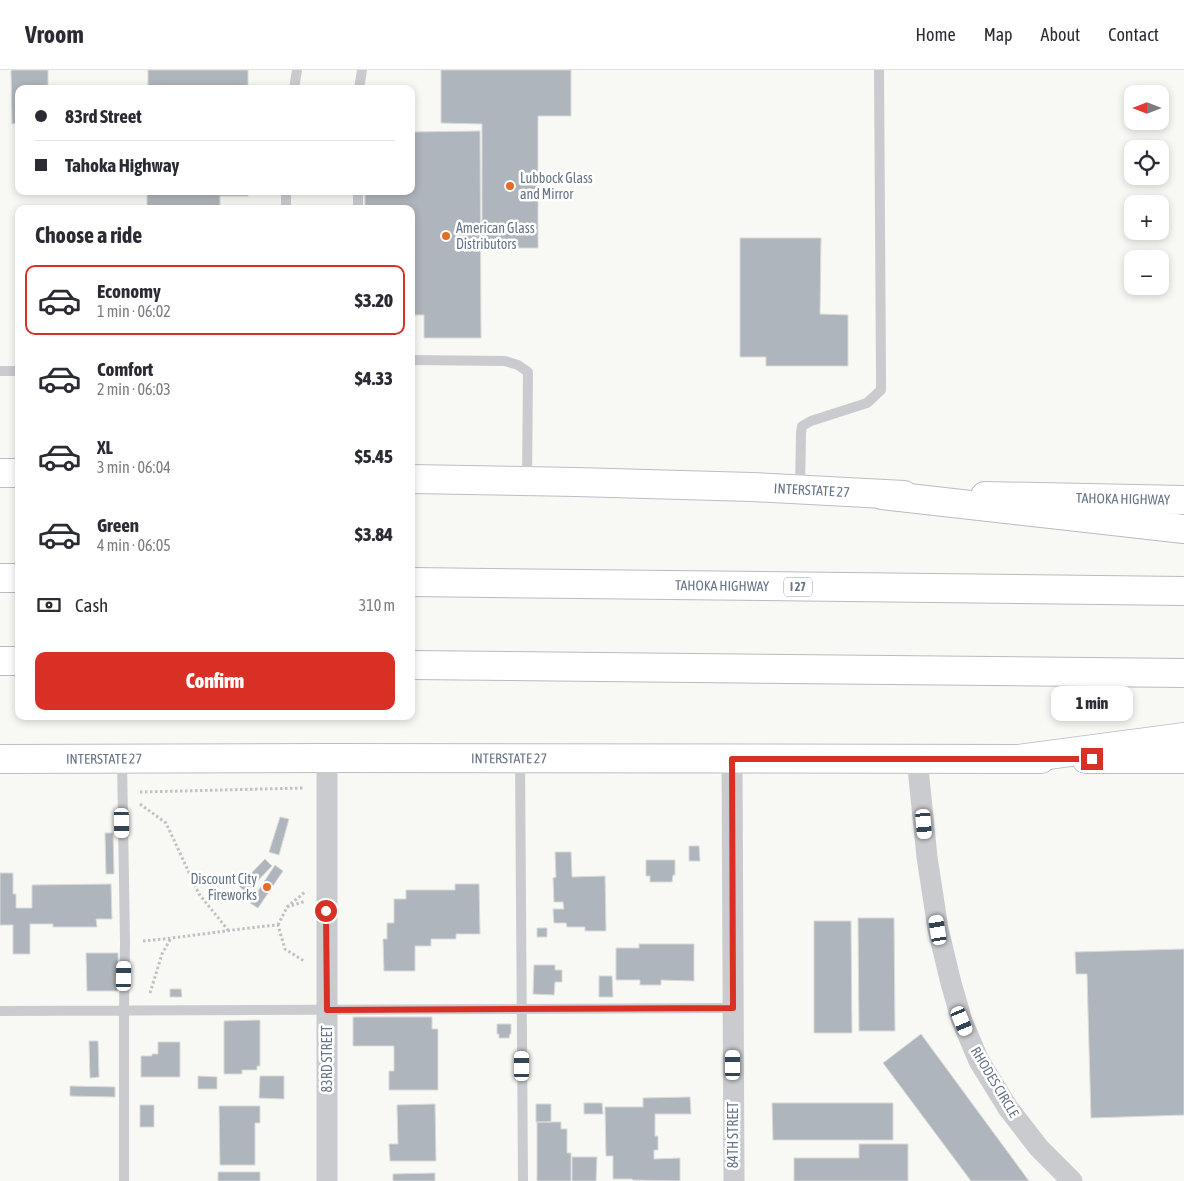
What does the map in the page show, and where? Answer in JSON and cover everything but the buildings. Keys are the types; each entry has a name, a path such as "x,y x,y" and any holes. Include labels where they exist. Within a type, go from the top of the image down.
{"main road":[{"path":"0,473 15,474"},
{"name":"INTERSTATE 27","path":"415,480 752,487 882,495"},
{"path":"882,495 1184,529"},
{"name":"TAHOKA HIGHWAY","path":"882,495 1184,500"},
{"path":"0,578 15,578"},
{"name":"TAHOKA HIGHWAY","path":"415,582 1184,591"},
{"path":"0,661 15,661"},
{"path":"415,665 1184,673"},
{"path":"1018,759 1184,737"},
{"name":"INTERSTATE 27","path":"0,759 1018,759"},
{"path":"1018,759 1184,759"}],"street":[{"name":"83RD STREET","path":"326,758 316,893 326,977 327,1181"},
{"name":"RHODES CIRCLE","path":"917,758 927,857 938,930 962,1021 979,1061 1008,1108 1039,1148 1072,1181"},
{"name":"84TH STREET","path":"732,759 734,1181"}],"lane":[{"path":"295,85 297,70"},
{"path":"360,85 362,70"},
{"path":"800,490 802,426 867,403 880,390 880,70"},
{"path":"415,360 505,361 518,365 528,372 527,481"},
{"path":"0,371 15,371"},
{"path":"122,759 125,942 124,1181"},
{"path":"520,759 523,1181"},
{"path":"0,1011 733,1008"}],"path":[{"path":"122,792 303,788 307,794"},
{"path":"122,792 166,823 199,894 228,930"},
{"path":"287,907 316,893"},
{"path":"316,893 287,907 278,925 285,949 326,977"},
{"path":"125,942 278,925"},
{"path":"145,1010 162,954 171,938"}],"place":[{"name":"Lubbock Glass and Mirror","path":"510,186"},
{"name":"American Glass Distributors","path":"446,236"},
{"name":"Discount City Fireworks","path":"267,887"}],"route":[{"path":"326,911 327,1010 733,1008 732,759 1092,759"}]}
